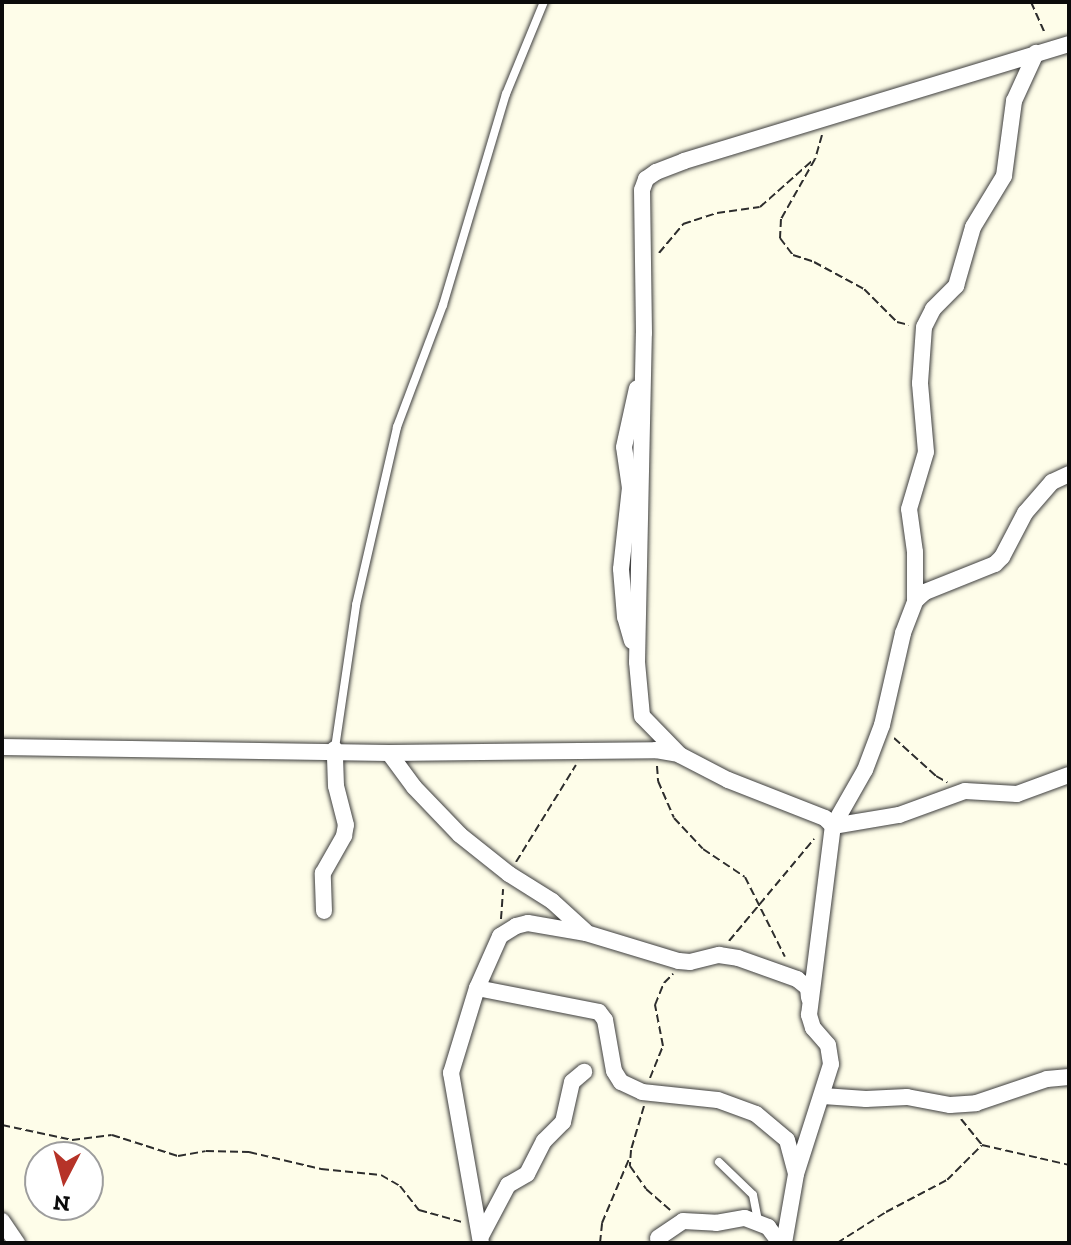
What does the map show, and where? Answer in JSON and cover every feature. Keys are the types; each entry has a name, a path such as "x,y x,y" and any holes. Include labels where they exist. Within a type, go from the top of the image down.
{"street":[{"path":"656,750 642,716 637,662 643,272 640,206 646,179 684,161 1036,53 1067,49"},
{"path":"809,1000 829,822 865,770 882,725 903,633 915,601 915,552 909,509 926,452 920,383 924,327 933,309 956,286 973,227 1004,176 1014,101 1036,53"},
{"path":"915,601 925,592 995,564 1002,557 1025,513 1052,482 1069,474"},
{"path":"642,716 680,755"},
{"path":"2,747 335,749 389,753 656,750 680,755 728,780 829,822 899,815 965,791 1017,794 1069,775"},
{"path":"324,911 323,873 344,836 346,825 336,786 335,749"},
{"path":"389,753 437,814 509,874 552,901 586,933"},
{"path":"481,1240 457,1124 451,1073 477,988 500,936 528,923 586,933 690,962 719,955 759,963 797,979 808,988 813,1028 831,1054 829,1080 796,1174 782,1243"},
{"path":"477,988 599,1012 605,1020 614,1071 621,1082 642,1092 718,1100 756,1114 787,1140 796,1174"},
{"path":"481,1240 508,1185 527,1174 544,1141 563,1122 572,1082 584,1072"},
{"path":"823,1096 866,1099 907,1097 950,1105 976,1103 1047,1079 1069,1077"},
{"path":"658,1238 677,1224 690,1220 706,1223 732,1218 758,1220 782,1243"},
{"path":"2,1221 17,1243"}],"lane":[{"path":"335,749 356,605 397,427 443,305 506,94 544,2"},
{"path":"719,1162 753,1195 758,1220"}],"path":[{"path":"1031,2 1046,37 1036,53"},
{"path":"827,119 815,159 781,219 779,228 786,249 864,289 897,322 924,327"},
{"path":"643,272 683,224 717,213 760,207 815,159"},
{"path":"882,725 904,751 936,776 965,791"},
{"path":"656,750 658,781 674,818 703,849 745,877 757,907 797,979"},
{"path":"500,936 501,904 509,874 585,751"},
{"path":"719,955 829,822"},
{"path":"600,1243 602,1223 629,1158 644,1107 642,1092 662,1053 655,1005 664,983 690,962"},
{"path":"950,1105 982,1145 1069,1165"},
{"path":"2,1125 72,1140 112,1135 178,1156 206,1151 249,1152 321,1169 381,1175 400,1186 419,1210 465,1223 481,1240"},
{"path":"837,1243 886,1212 947,1180 982,1145"},
{"path":"629,1158 630,1166 656,1199 690,1220"}]}
